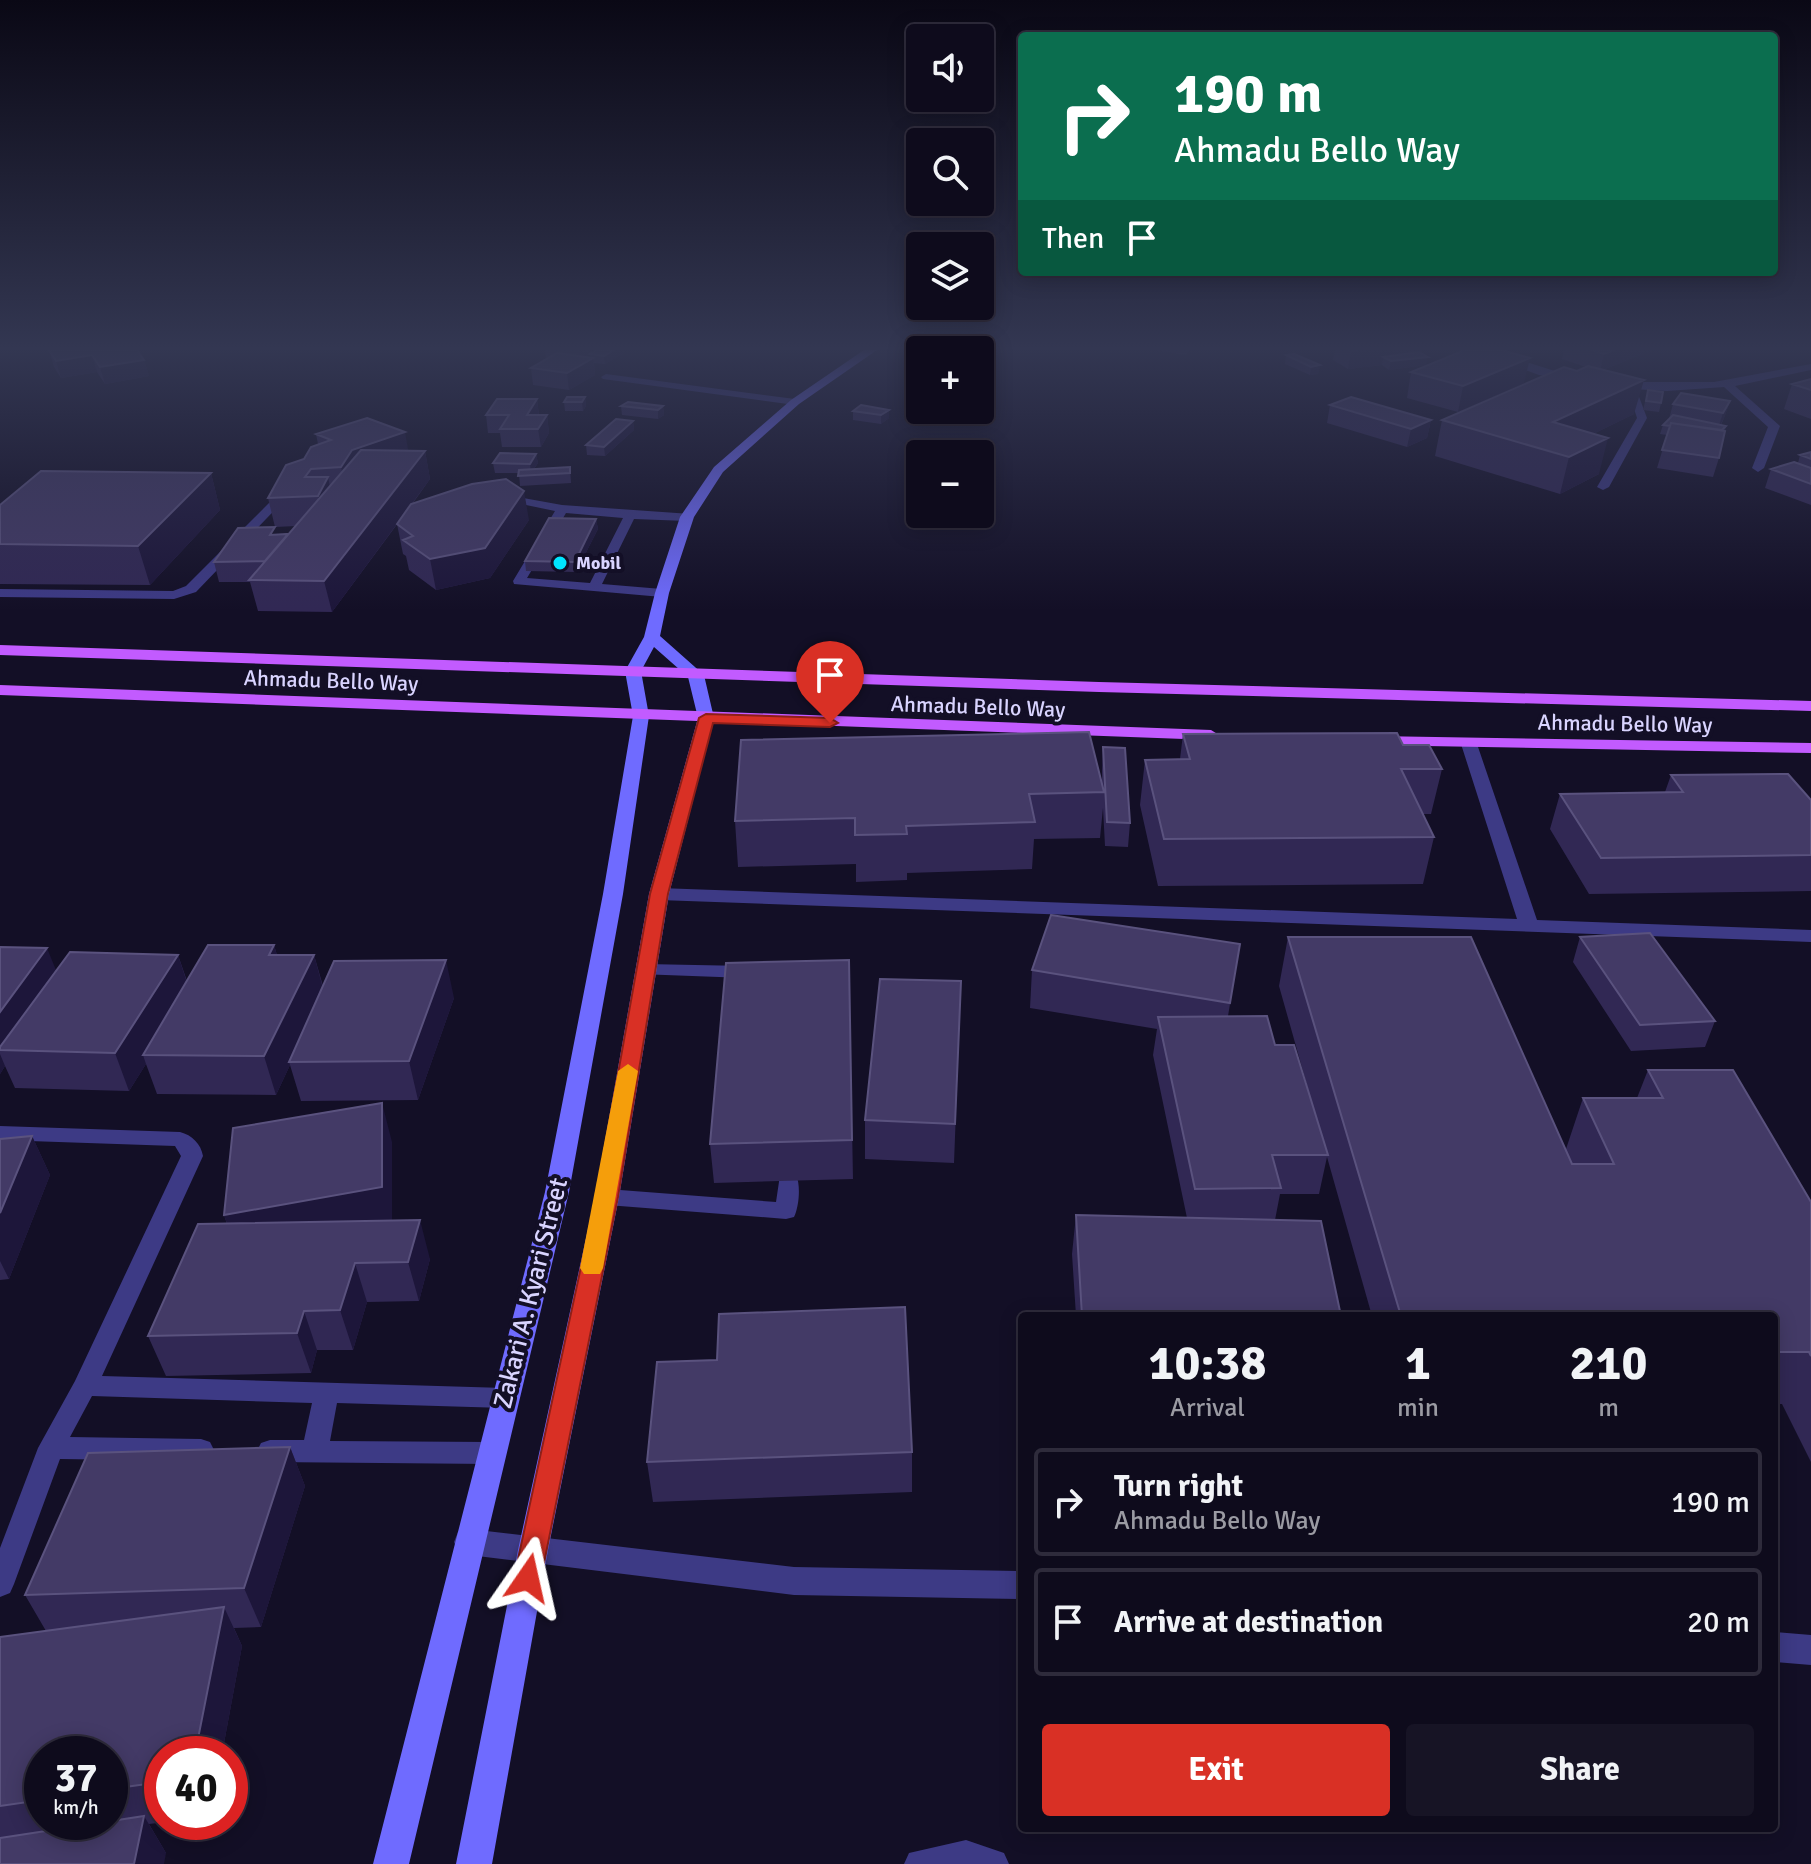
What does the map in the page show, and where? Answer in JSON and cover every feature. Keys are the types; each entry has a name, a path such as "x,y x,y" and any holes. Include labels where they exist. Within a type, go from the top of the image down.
{"main road":[{"name":"Ahmadu Bello Way","path":"0,650 696,675 1811,706"},
{"name":"Ahmadu Bello Way","path":"0,690 1229,736"},
{"name":"Ahmadu Bello Way","path":"1357,740 1811,748"}],"street":[{"path":"633,671 652,637 662,593 687,517 718,470 755,437"},
{"path":"1758,468 1770,437"},
{"path":"474,1864 533,1550 607,1197 659,894 706,718 696,675 652,637"},
{"name":"Zakari A. Kyari Street","path":"391,1864 557,1192 613,894 641,716 633,671"},
{"path":"1469,744 1529,926"},
{"path":"659,894 1811,936"},
{"path":"469,1542 794,1581 1018,1585"},
{"path":"1778,1647 1811,1650"}],"lane":[{"path":"1603,487 1631,437"},
{"path":"0,593 154,597 191,589 285,493"},
{"path":"506,498 562,509 687,517"},
{"path":"562,509 519,581 662,593"},
{"path":"594,587 630,515"},
{"path":"645,970 768,972"},
{"path":"0,1133 180,1139 191,1149 192,1156 85,1386 51,1448 0,1584"},
{"path":"607,1197 786,1211 788,1181"},
{"path":"85,1386 505,1398"},
{"path":"315,1451 327,1392"},
{"path":"51,1448 491,1453"},
{"path":"920,1864 966,1856 993,1864"}],"building":[{"path":"323,437 390,437 352,450 341,467 311,469 305,477 328,477 318,496 268,498 286,465 304,459 311,447 331,440"},
{"path":"595,437 615,437 604,447 586,445"},
{"path":"1500,437 1608,438 1569,457"},
{"path":"1666,437 1724,437 1719,458 1662,450"},
{"path":"361,450 425,451 324,581 249,580"},
{"path":"500,453 536,454 530,464 493,463"},
{"path":"1794,462 1811,468 1811,484 1771,469"},
{"path":"570,467 570,473 518,476 519,470"},
{"path":"41,471 211,473 138,546 0,544 0,505"},
{"path":"506,479 524,491 485,548 430,559 403,540 413,536 397,524 411,504 472,484"},
{"path":"549,518 596,519 575,562 525,561"},
{"path":"275,527 270,535 288,534 265,561 214,562 238,528"},
{"path":"1089,732 1104,792 1029,794 1035,822 906,826 907,834 855,835 855,818 735,821 741,740"},
{"path":"1397,733 1403,745 1429,745 1442,769 1401,769 1434,837 1164,839 1145,760 1190,759 1183,734"},
{"path":"1103,747 1125,748 1130,823 1107,822"},
{"path":"1788,774 1811,800 1811,855 1601,858 1560,794 1683,792 1671,775"},
{"path":"1051,915 1240,944 1230,1003 1032,970"},
{"path":"1650,933 1715,1021 1640,1025 1580,937"},
{"path":"1288,937 1471,937 1572,1164 1614,1164 1583,1098 1663,1098 1648,1070 1733,1070 1811,1202 1811,1356 1809,1352 1778,1352 1778,1312 1400,1312"},
{"path":"208,945 274,945 269,955 314,955 264,1056 143,1055"},
{"path":"0,947 47,948 0,1012"},
{"path":"70,952 178,955 115,1053 0,1050 0,1047"},
{"path":"446,960 409,1061 289,1062 334,961"},
{"path":"849,960 852,1140 710,1144 726,963"},
{"path":"880,979 961,981 955,1124 865,1120"},
{"path":"1267,1016 1275,1045 1294,1045 1328,1155 1272,1155 1281,1188 1195,1189 1158,1017"},
{"path":"382,1103 382,1187 224,1215 233,1128"},
{"path":"32,1136 0,1213 0,1139"},
{"path":"1076,1215 1321,1221 1340,1312 1082,1312"},
{"path":"420,1220 408,1262 355,1263 340,1310 304,1311 297,1333 148,1336 198,1224"},
{"path":"905,1307 912,1452 647,1462 657,1362 717,1360 719,1314"},
{"path":"290,1447 244,1588 25,1595 88,1453"},
{"path":"224,1607 199,1736 144,1736 144,1784 128,1787 128,1736 24,1736 24,1803 0,1806 0,1637"},
{"path":"144,1816 134,1864 0,1864 0,1838 24,1834 24,1840 128,1840 128,1818"}],"slow traffic":[{"path":"592,1268 628,1071"}],"place":[{"name":"Mobil","path":"560,563"}],"route":[{"path":"528,1578 607,1197 659,894 706,718 830,723"}]}
